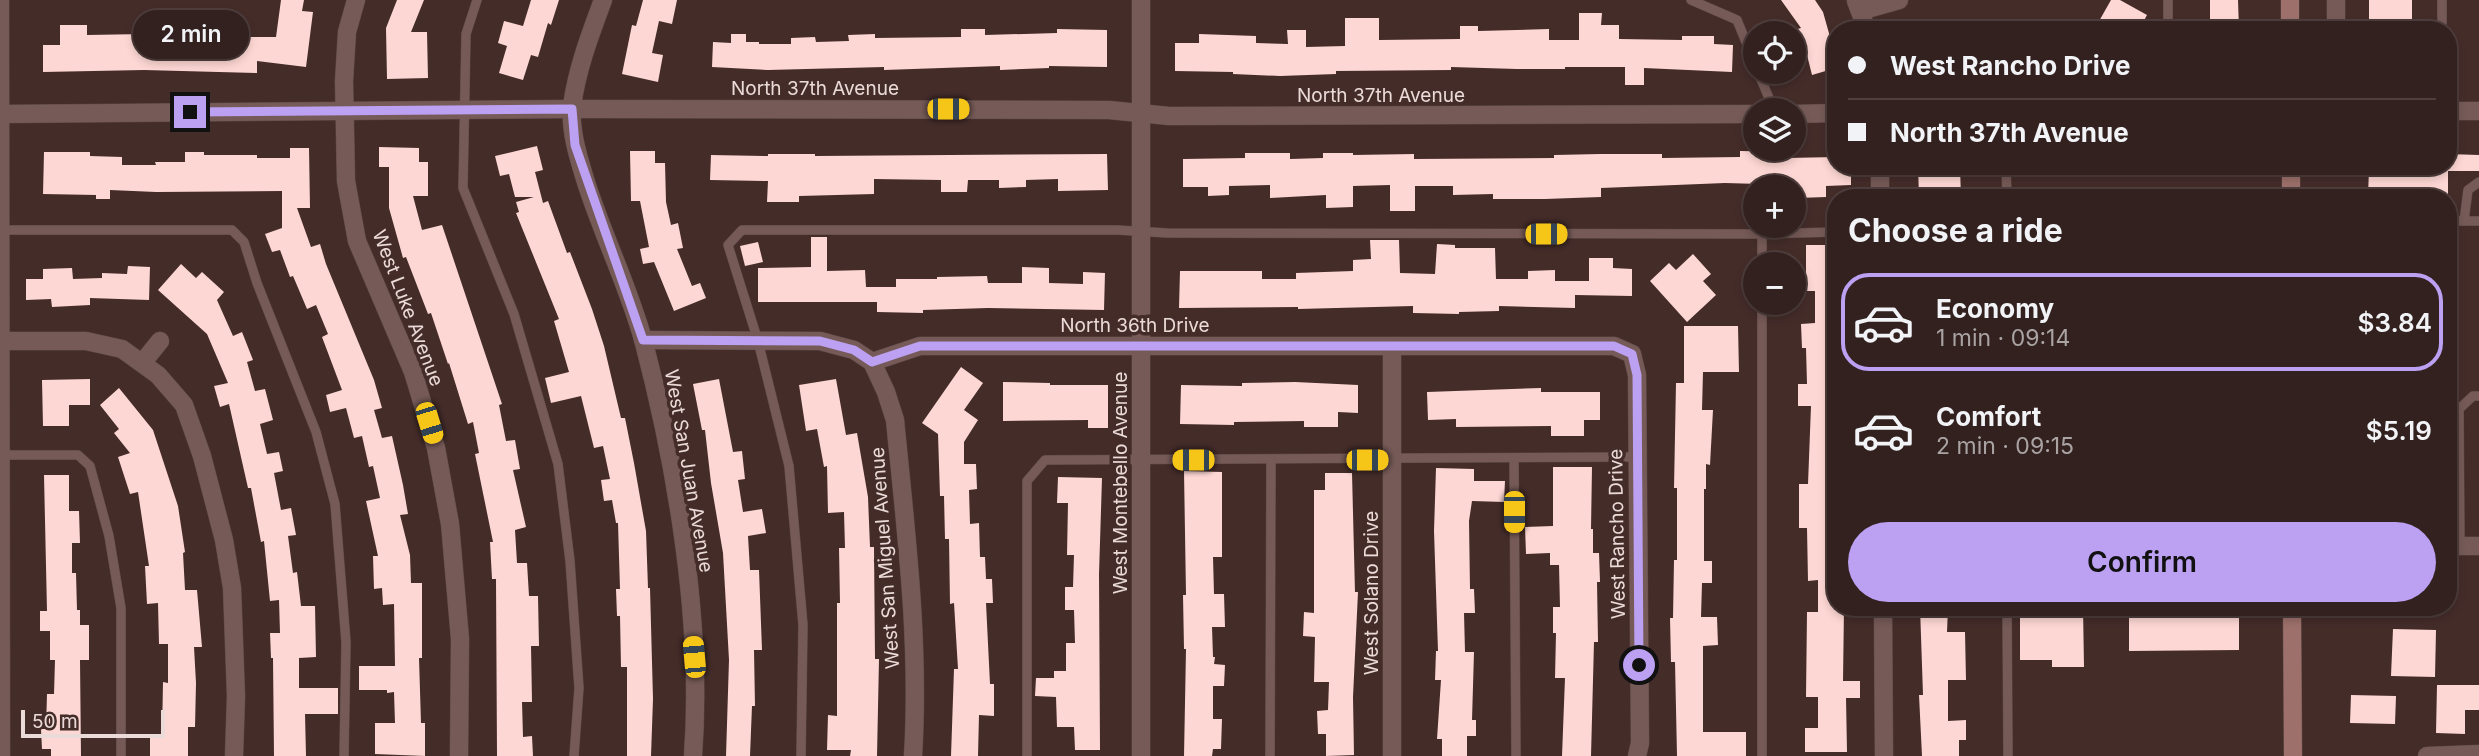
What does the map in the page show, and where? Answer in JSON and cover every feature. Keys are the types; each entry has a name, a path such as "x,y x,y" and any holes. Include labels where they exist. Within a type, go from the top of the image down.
{"main road":[{"path":"2290,0 2290,21"},
{"path":"2292,616 2293,756"}],"street":[{"path":"0,0 1,756"},
{"name":"West Luke Avenue","path":"356,0 347,32 344,110 346,181 357,241 413,372 436,448 450,524 460,639 459,756"},
{"name":"West San Juan Avenue","path":"603,0 580,62 572,109 575,145 643,340 664,427 685,560 694,657 693,756"},
{"name":"West Montebello Avenue","path":"1140,0 1141,756"},
{"path":"1858,5 1899,0"},
{"path":"2336,0 2336,21"},
{"name":"North 37th Avenue","path":"1,114 572,109 1109,110 1169,116 1743,114"},
{"path":"2457,111 2479,111"},
{"path":"1806,114 1827,113"},
{"path":"643,340 820,341 854,350 872,362"},
{"path":"1,341 86,341 122,349 143,362 171,388 184,405 202,456 224,541 232,588 236,696 234,756"},
{"path":"143,362 160,341"},
{"name":"North 36th Drive","path":"872,362 920,346 1614,346 1632,354"},
{"name":"West Solano Drive","path":"1392,347 1392,756"},
{"name":"West Rancho Drive","path":"1632,354 1637,375 1640,743 1637,756"},
{"name":"West San Miguel Avenue","path":"872,362 895,420 913,600 916,705 913,756"},
{"path":"2457,546 2479,546"},
{"path":"1883,616 1884,756"},
{"path":"2427,756 2479,754"}],"lane":[{"path":"477,0 466,34 463,188 514,314 558,464 570,561 579,688 574,756"},
{"path":"1691,0 1737,20 1743,35"},
{"path":"2168,0 2168,21"},
{"path":"2442,0 2442,21"},
{"path":"2464,221 2468,190 2479,182"},
{"path":"2457,221 2479,221"},
{"path":"1,230 232,230 244,242 257,283 316,432 335,504 346,642 344,756"},
{"path":"801,756 803,625 789,466 758,341 729,245 742,230 1743,234"},
{"path":"1806,233 1827,232"},
{"path":"1762,315 1762,756"},
{"path":"2457,464 2459,409 2473,396 2479,396"},
{"path":"2,455 78,455 90,466 109,536 121,608 121,756"},
{"path":"1027,756 1027,481 1045,460 1637,457"},
{"path":"1514,458 1516,756"},
{"path":"1270,756 1271,460"},
{"path":"2007,616 2008,756"}],"building":[{"path":"281,0 304,0 302,11 313,12 306,67 257,61 257,73 144,70 43,72 43,45 60,45 60,25 87,25 87,35 144,34 144,46 178,46 178,37 276,37"},
{"path":"397,0 424,0 411,32 427,32 428,78 387,79 386,28"},
{"path":"531,0 559,0 551,25 548,23 538,57 531,55 523,80 499,73 507,46 498,43 504,21 523,26"},
{"path":"643,0 677,0 672,24 659,21 652,53 663,55 658,82 622,74 632,25 636,26"},
{"path":"1781,0 1815,0 1823,12 1827,26 1827,71 1812,75 1806,51 1806,21 1796,21"},
{"path":"2111,0 2120,0 2147,15 2144,21 2099,21"},
{"path":"2210,0 2238,0 2239,21 2210,21"},
{"path":"2369,0 2412,0 2412,21 2369,21"},
{"path":"1579,13 1602,13 1601,25 1619,25 1619,39 1682,40 1682,36 1714,36 1714,44 1733,45 1732,72 1644,68 1644,85 1625,85 1625,67 1451,67 1451,70 1336,71 1336,74 1280,76 1175,71 1175,43 1199,43 1199,34 1256,36 1256,43 1288,44 1287,30 1306,30 1306,47 1345,46 1345,18 1379,18 1379,40 1460,39 1460,26 1478,26 1478,31 1549,29 1549,40 1579,40"},
{"path":"961,29 985,29 985,35 1057,33 1057,29 1107,30 1107,67 768,70 712,67 713,42 731,43 731,34 746,34 746,42 791,44 791,38 815,37 816,42 849,41 848,35 875,34 875,38 961,37"},
{"path":"537,146 543,170 535,172 543,203 548,201 592,309 621,418 625,418 634,463 646,531 650,588 653,699 651,756 627,756 627,667 621,667 620,616 617,616 616,589 620,589 618,523 612,500 604,501 601,480 610,479 603,446 594,448 581,396 551,403 545,378 569,372 554,321 559,319 516,213 519,212 516,202 534,197 515,197 509,174 500,176 495,156"},
{"path":"379,147 419,148 419,162 428,162 428,196 413,196 422,230 442,225 502,404 499,405 506,441 515,440 520,469 513,470 526,527 515,530 517,563 527,563 529,596 538,596 539,646 531,646 532,702 522,702 523,737 532,736 533,756 497,756 496,579 492,579 490,542 493,542 475,454 479,453 473,422 468,424 431,313 428,314 406,257 403,258 389,208 389,167 379,167"},
{"path":"290,148 309,148 310,208 297,208 311,247 320,244 374,380 382,408 374,410 382,438 392,436 403,485 408,514 400,515 410,555 411,583 422,583 422,658 419,658 425,756 375,754 375,723 395,723 394,692 359,690 359,666 395,666 394,604 383,605 382,588 374,589 373,556 378,556 366,501 380,498 373,466 369,467 362,436 354,438 346,408 330,412 326,395 342,390 322,337 328,334 316,305 307,309 293,276 290,277 280,250 272,252 265,234 282,228 282,191 110,190 110,199 96,199 96,195 43,194 44,152 90,152 90,156 122,157 122,165 156,165 155,162 185,162 185,152 290,158"},
{"path":"630,151 655,151 655,163 665,163 666,202 671,225 678,223 683,248 677,249 692,286 700,283 706,298 674,311 654,262 643,264 640,249 649,247 640,201 631,201"},
{"path":"1740,151 1743,151 1743,161 1806,161 1806,158 1827,157 1827,175 1851,175 1851,185 1826,186 1826,197 1806,198 1806,175 1743,175 1743,184 1601,188 1601,197 1545,199 1493,199 1493,194 1453,195 1453,186 1415,186 1415,211 1390,211 1390,185 1353,186 1353,207 1326,208 1326,195 1270,198 1270,185 1229,186 1229,195 1208,196 1208,187 1183,187 1183,159 1245,158 1245,153 1290,153 1290,159 1323,158 1323,153 1414,154 1414,159 1554,158 1554,155 1600,154 1662,154 1662,158 1740,157"},
{"path":"1107,154 1108,190 1058,191 1058,179 1026,180 1026,187 999,188 999,180 968,180 967,192 941,192 941,180 874,179 874,194 799,196 799,202 767,202 768,181 710,180 711,155"},
{"path":"2457,154 2479,155 2479,171 2457,171"},
{"path":"1918,175 1960,175 1961,189 1919,189"},
{"path":"2369,175 2448,175 2448,189 2368,189"},
{"path":"811,237 827,237 827,271 865,270 866,287 896,287 896,279 937,277 987,276 988,283 1022,283 1022,267 1049,268 1049,283 1083,284 1083,272 1105,273 1104,310 988,308 923,310 923,313 877,312 877,302 758,302 758,268 811,267"},
{"path":"1370,240 1399,240 1400,273 1435,274 1437,244 1455,245 1455,248 1495,248 1496,279 1528,279 1528,271 1555,270 1555,281 1589,281 1589,258 1613,258 1613,268 1632,269 1632,296 1575,295 1575,308 1499,306 1499,311 1459,314 1413,313 1413,306 1179,308 1180,271 1262,271 1262,279 1296,279 1296,273 1353,271 1353,260 1371,259"},
{"path":"758,242 763,262 745,266 740,246"},
{"path":"1806,245 1827,245 1827,616 1844,616 1843,681 1860,681 1860,698 1846,698 1847,752 1805,752 1805,728 1818,728 1818,697 1806,697 1807,612 1818,612 1818,580 1808,581 1807,528 1799,528 1799,484 1808,484 1811,406 1798,406 1798,384 1807,384 1806,348 1802,348 1801,324 1815,323 1815,291 1806,291"},
{"path":"1693,254 1711,274 1703,281 1716,295 1687,322 1650,281 1669,263 1676,270"},
{"path":"181,264 196,278 202,272 224,292 217,300 233,336 242,332 253,360 247,362 255,391 265,389 273,420 260,424 267,454 279,452 283,471 274,473 281,510 291,508 296,535 288,536 293,573 297,572 301,606 315,606 316,657 299,658 299,688 338,688 338,714 305,714 306,756 274,756 273,658 270,633 280,633 279,600 270,601 264,541 261,542 251,488 248,488 229,404 220,407 214,386 228,383 207,334 158,290"},
{"path":"128,266 150,267 149,300 90,298 90,305 52,307 51,299 26,300 26,279 43,279 43,269 72,268 73,279 102,278 102,273 127,274"},
{"path":"1684,326 1738,326 1739,372 1703,372 1702,410 1713,410 1710,465 1706,464 1704,489 1704,561 1712,561 1712,583 1702,583 1701,617 1717,617 1718,645 1703,646 1703,732 1746,732 1746,756 1677,756 1675,662 1671,662 1670,618 1673,618 1674,560 1677,560 1677,488 1674,488 1676,383 1684,383"},
{"path":"961,367 983,383 964,410 978,420 964,442 964,464 976,464 977,489 969,490 970,524 979,523 980,557 985,557 986,579 992,579 993,603 986,603 990,684 994,684 994,716 979,715 978,756 951,756 954,669 958,669 954,603 950,604 949,539 945,539 944,496 940,496 938,434 922,423"},
{"path":"90,379 90,405 69,405 69,426 43,426 42,380"},
{"path":"719,379 733,452 742,451 745,479 738,480 743,512 762,509 766,533 748,536 750,570 759,570 762,650 754,650 755,706 752,706 750,756 726,756 729,660 723,553 705,430 702,430 693,384"},
{"path":"836,379 846,435 857,433 868,497 870,547 874,547 875,659 879,659 877,756 850,756 851,750 827,750 828,715 837,716 837,603 840,603 839,548 845,548 844,512 828,513 827,466 824,467 817,429 806,431 799,385"},
{"path":"1003,382 1108,385 1108,428 1088,428 1088,420 1003,421"},
{"path":"1242,383 1358,385 1358,413 1338,412 1338,427 1304,427 1304,421 1234,422 1234,425 1180,424 1181,385 1242,386"},
{"path":"119,388 153,430 178,506 185,552 185,590 197,590 202,647 194,647 195,727 188,727 188,756 150,756 150,736 162,736 163,682 168,683 168,644 159,644 158,603 147,604 145,566 149,566 138,492 130,494 118,457 130,453 114,433 119,429 100,405"},
{"path":"1541,388 1541,392 1600,392 1600,420 1584,420 1584,436 1551,436 1551,426 1456,427 1456,419 1428,420 1427,392"},
{"path":"1553,467 1592,467 1591,529 1593,553 1599,553 1600,582 1597,582 1598,642 1594,642 1591,756 1562,756 1565,678 1555,678 1556,633 1553,633 1553,607 1560,607 1559,565 1550,565 1550,553 1526,554 1525,527 1553,526"},
{"path":"1436,468 1474,469 1474,481 1505,481 1504,502 1472,501 1469,521 1470,589 1474,589 1475,613 1464,613 1465,652 1474,652 1472,720 1476,720 1476,736 1467,736 1467,756 1442,756 1442,739 1437,739 1441,680 1435,680 1438,651 1434,531"},
{"path":"1184,471 1222,472 1222,557 1213,557 1214,594 1224,594 1225,627 1212,627 1214,664 1225,665 1224,686 1213,686 1213,719 1222,719 1221,749 1213,749 1212,756 1184,756"},
{"path":"1325,473 1352,473 1355,592 1358,592 1353,697 1354,755 1326,756 1326,734 1318,734 1317,711 1328,710 1329,682 1314,682 1315,637 1303,636 1304,612 1314,613 1314,490 1325,490"},
{"path":"44,475 69,475 69,511 79,511 80,543 72,543 72,573 76,573 80,625 89,625 89,660 80,660 81,756 51,756 51,749 42,749 41,729 46,729 47,694 54,694 55,660 50,660 50,631 40,631 40,611 47,611"},
{"path":"1058,477 1102,478 1099,574 1100,750 1075,750 1074,727 1057,727 1056,697 1035,696 1036,678 1054,678 1054,671 1066,671 1066,643 1075,643 1074,610 1065,610 1065,587 1073,587 1074,555 1067,555 1068,503 1057,503"},
{"path":"1920,616 1948,616 1947,632 1965,632 1966,680 1948,680 1948,721 1966,720 1966,740 1959,740 1959,756 1922,756 1919,695 1923,695"},
{"path":"2020,616 2083,616 2084,667 2052,667 2052,660 2020,660"},
{"path":"2129,616 2239,616 2239,650 2129,651"},
{"path":"2393,629 2436,630 2435,677 2391,676"},
{"path":"2437,685 2479,685 2479,710 2465,710 2465,734 2436,733"},
{"path":"2351,695 2396,696 2395,724 2350,723"}],"route":[{"path":"190,112 572,109 575,145 643,340 820,341 854,350 872,362 920,346 1614,346 1632,354 1637,375 1639,665"}]}
